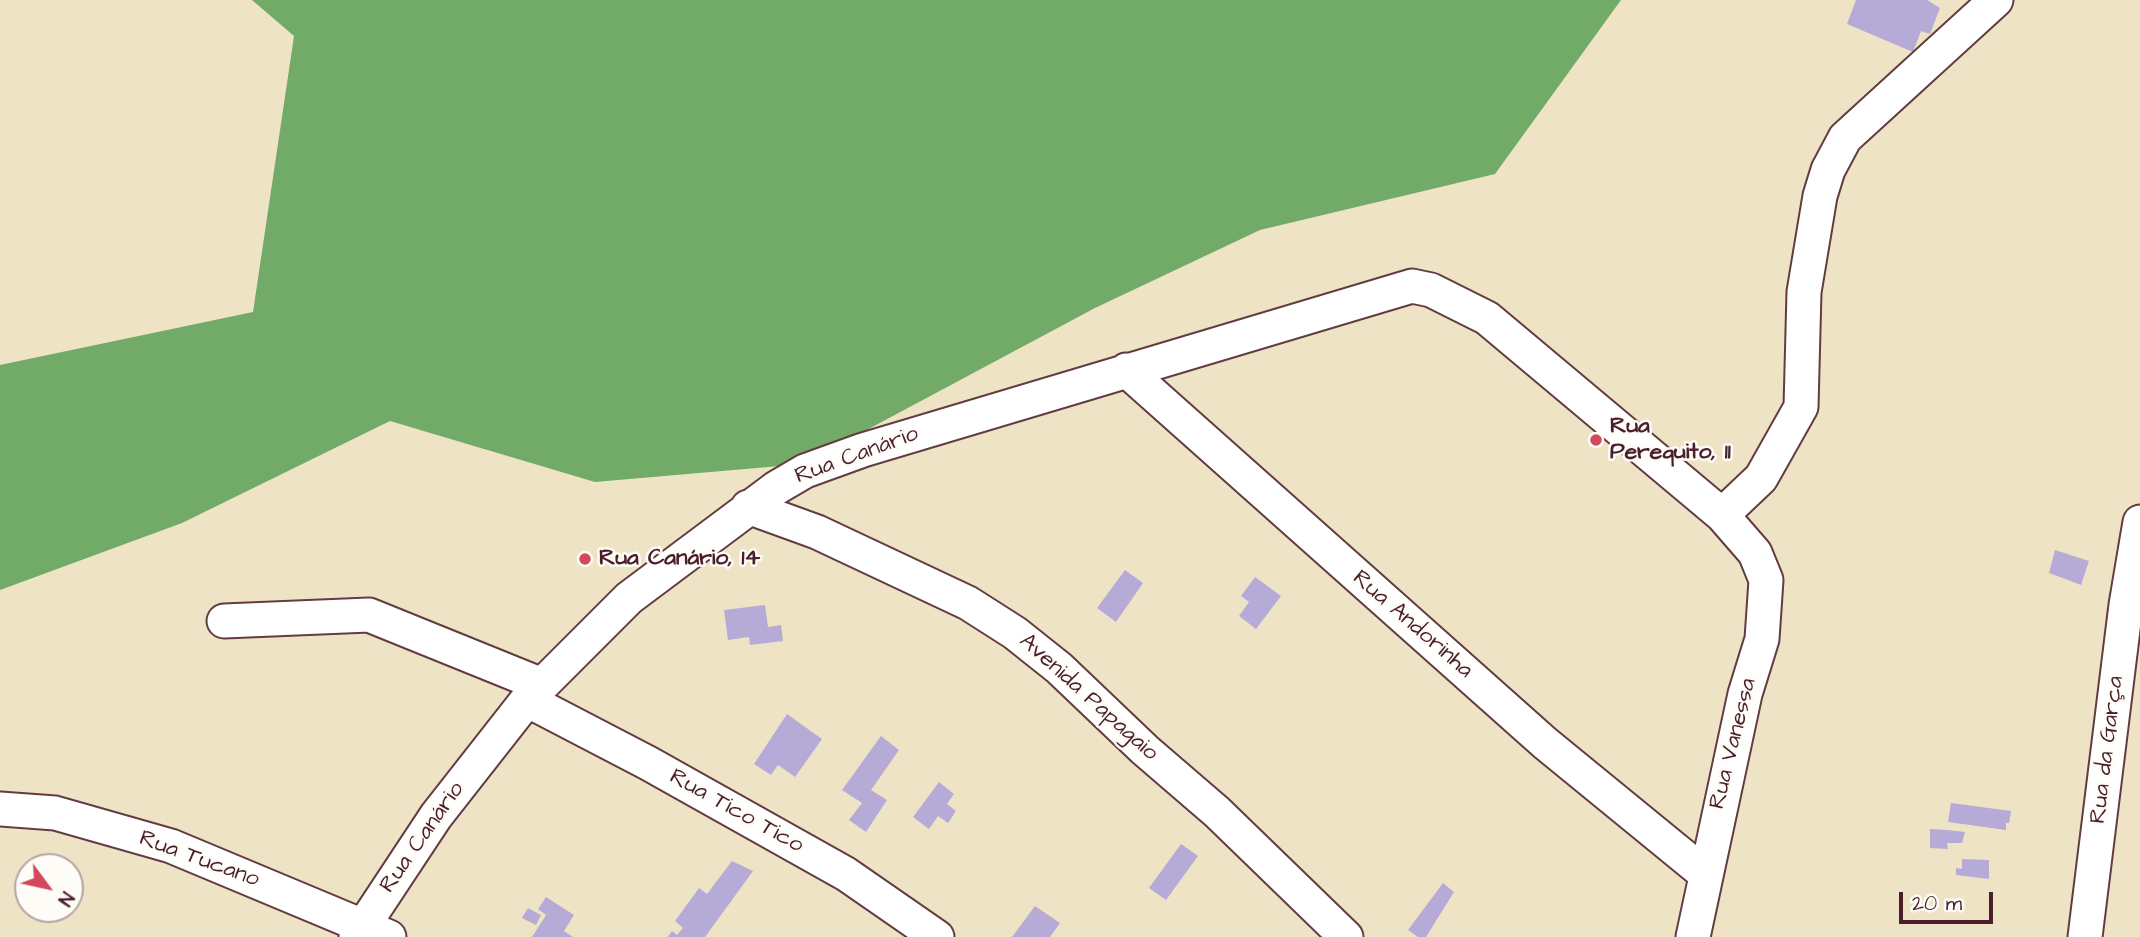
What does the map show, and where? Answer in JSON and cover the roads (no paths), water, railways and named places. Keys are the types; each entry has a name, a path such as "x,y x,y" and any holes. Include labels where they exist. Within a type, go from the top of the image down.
{"street":[{"path":"1722,515 1761,478 1801,407 1804,292 1820,196 1828,170 1845,138 1996,0"},
{"name":"Rua Canário","path":"369,934 436,816 534,693 629,598 748,507 805,471 863,450 1412,286 1431,290 1487,318 1722,515"},
{"name":"Rua Andorinha","path":"1126,370 1545,743 1704,873"},
{"name":"Avenida Papagaio","path":"748,507 817,531 968,603 1015,633 1059,668 1145,750 1217,812 1346,937"},
{"name":"Rua Vanessa","path":"1693,937 1704,873 1745,694 1762,639 1766,580 1755,553 1722,515"},
{"name":"Rua da Garça","path":"2085,937 2126,605 2140,522"},
{"name":"Rua Tico Tico","path":"224,621 369,615 534,693 648,763 846,874 937,937"},
{"name":"Rua Tucano","path":"0,809 55,813 171,846 300,898 369,934"}],"place":[{"name":"Rua Perequito, 11","path":"1596,440"},
{"name":"Rua Canário, 14","path":"585,559"}]}
